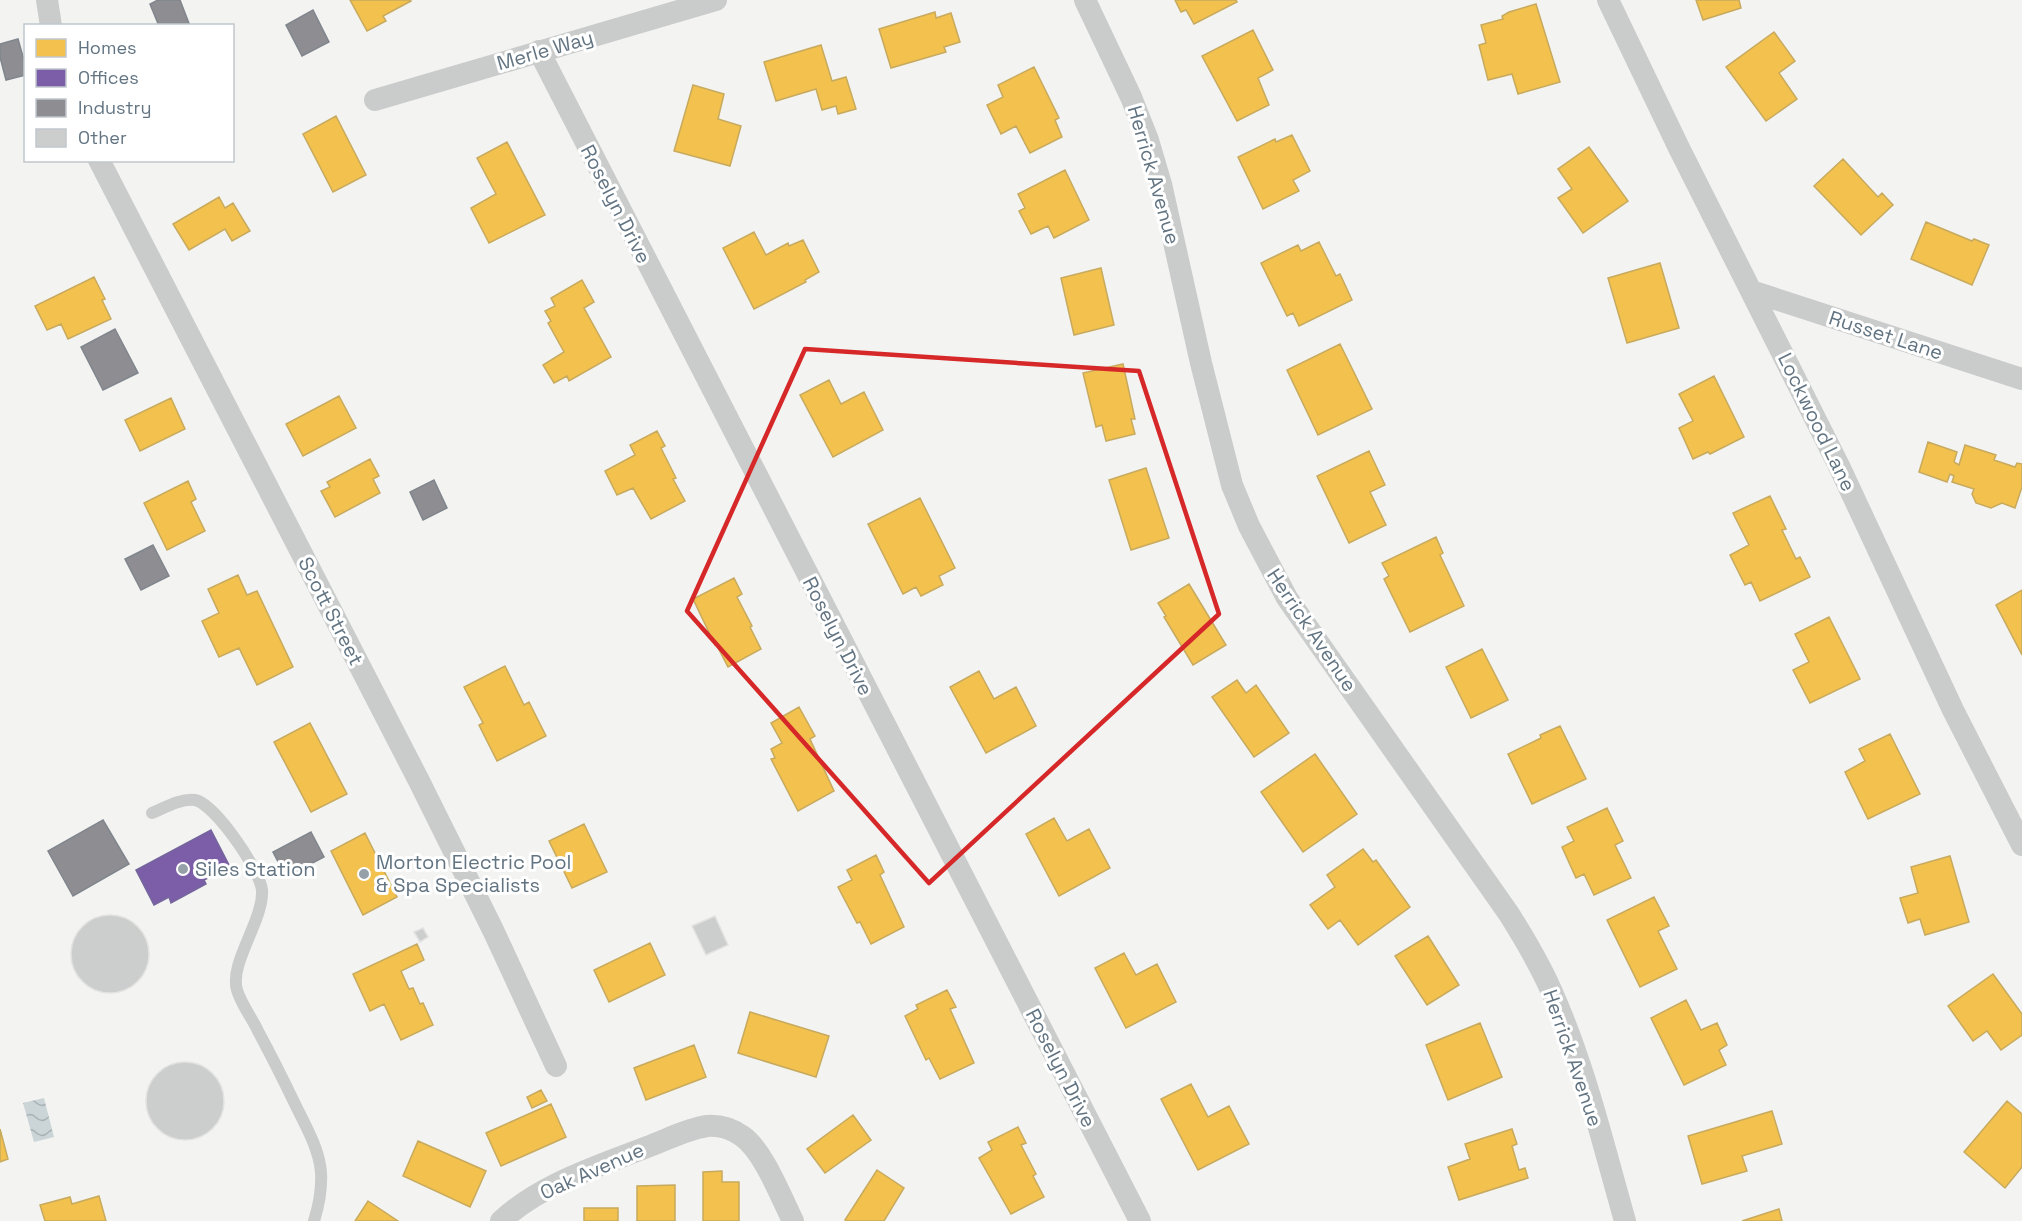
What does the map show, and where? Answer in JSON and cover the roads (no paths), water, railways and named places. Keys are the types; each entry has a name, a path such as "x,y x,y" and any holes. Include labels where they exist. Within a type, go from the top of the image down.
{"street":[{"path":"47,0 51,24"},
{"name":"Merle Way","path":"375,100 716,0"},
{"name":"Herrick Avenue","path":"1085,0 1131,97 1148,140 1161,184 1201,363 1232,485 1249,526 1287,598 1502,904 1531,950 1567,1028 1625,1221"},
{"name":"Lockwood Lane","path":"1608,0 1839,466 1953,710 2022,845"},
{"name":"Roselyn Drive","path":"539,51 1140,1221"},
{"name":"Scott Street","path":"100,162 424,791 493,930 556,1066"},
{"name":"Russet Lane","path":"1751,291 2022,379"},
{"name":"Oak Avenue","path":"501,1221 547,1188 697,1128 710,1126 728,1128 742,1136 759,1154 793,1221"}],"lane":[{"path":"152,813 179,802 195,800 210,809 227,828 252,866 262,889 259,908 236,976 237,990 315,1145 321,1171 320,1201 314,1221"}],"water":[{"path":"44,1098 54,1137 34,1142 23,1103"}],"place":[{"name":"Siles Station","path":"183,869"},
{"name":"Morton Electric Pool & Spa Specialists","path":"364,874"}]}
